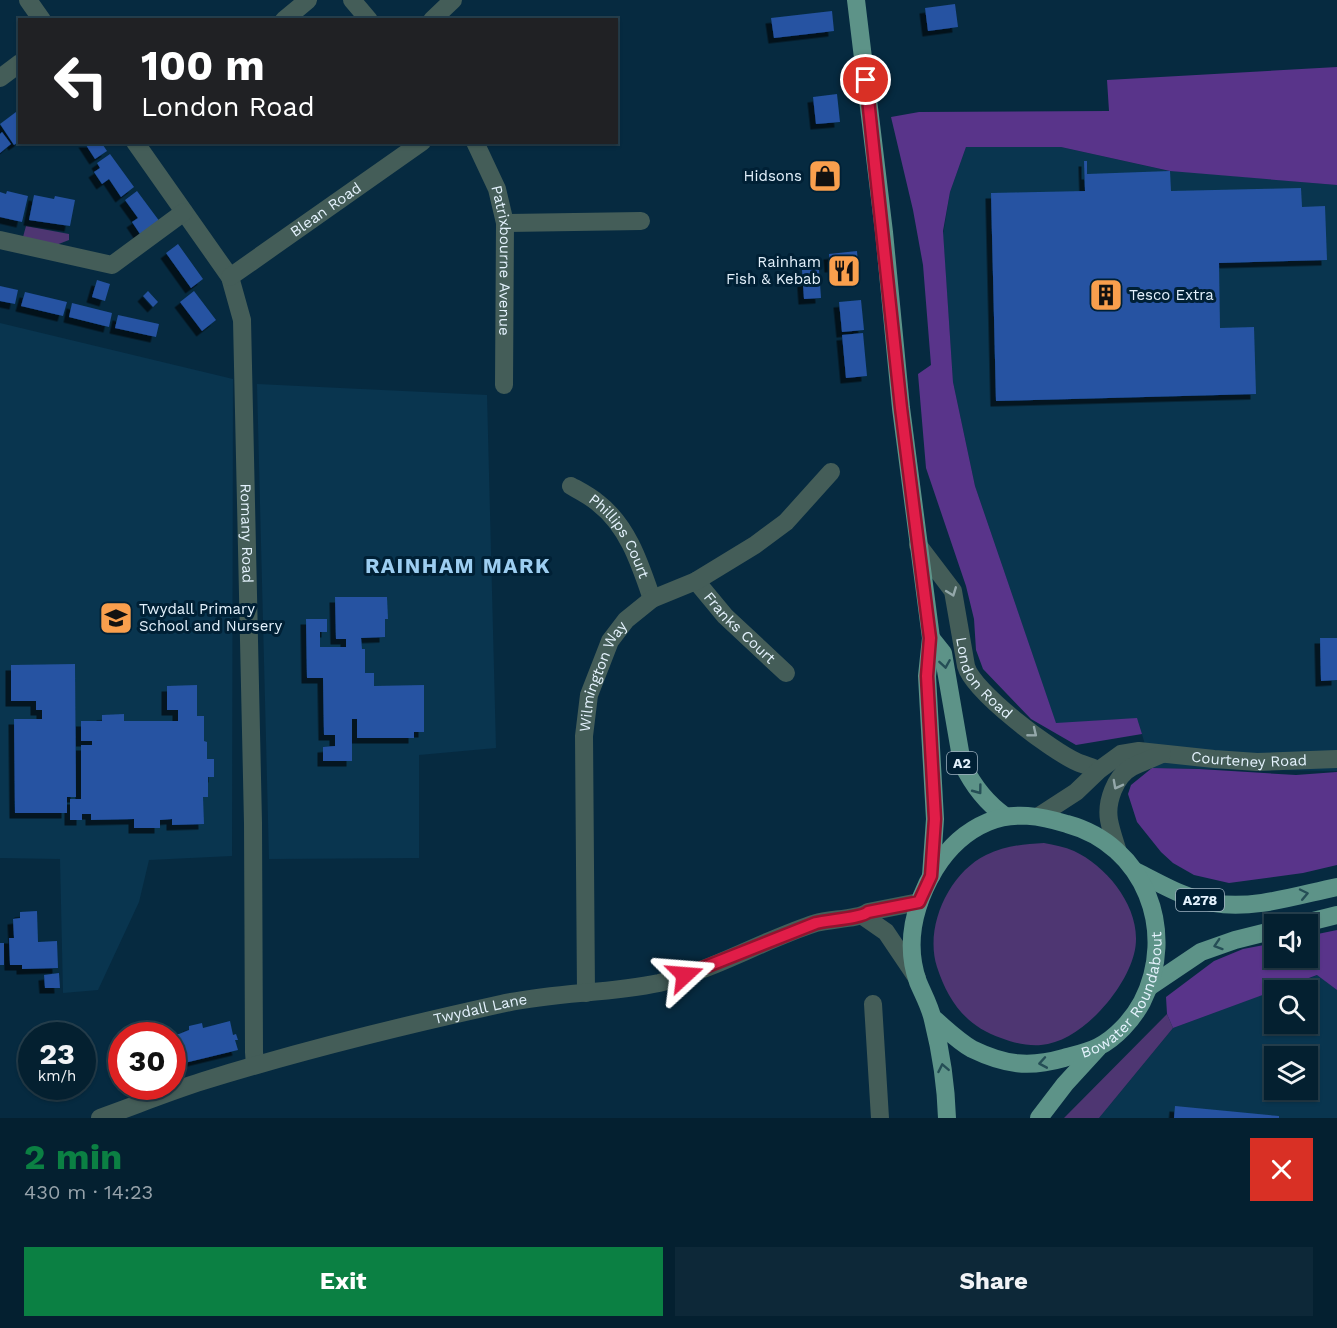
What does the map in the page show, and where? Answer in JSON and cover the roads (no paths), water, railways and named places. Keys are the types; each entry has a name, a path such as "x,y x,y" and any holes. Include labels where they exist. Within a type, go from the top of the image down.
{"main road":[{"name":"London Road","path":"856,0 901,408 930,638 927,676 935,819 931,876"},
{"name":"London Road","path":"930,638 943,653 962,763 968,777 986,801 1005,816"},
{"name":"Bowater Roundabout","path":"1005,816 1039,816 1083,828 1099,837 1118,852 1135,872 1149,898 1157,928 1155,962 1149,987 1137,1010 1121,1030 1099,1047 1048,1062 1029,1065 1004,1061 971,1048 933,1018 918,980 912,954 912,923 931,876 945,853 964,835 1005,816"},
{"name":"A278","path":"1135,872 1197,899 1226,904 1271,901 1337,887"},
{"path":"1318,920 1337,915"},
{"path":"1149,987 1201,952 1264,933"},
{"path":"933,1018 946,1086 947,1118"},
{"path":"1039,1118 1065,1084 1099,1047"}],"street":[{"path":"28,0 41,18"},
{"path":"286,18 308,0"},
{"path":"352,0 367,18"},
{"path":"434,18 453,0"},
{"path":"0,78 18,64"},
{"name":"Romany Road","path":"136,144 230,277 242,320 253,812 255,1065"},
{"name":"Blean Road","path":"230,277 419,144"},
{"name":"Patrixbourne Avenue","path":"477,144 497,189 505,223 504,385"},
{"path":"0,240 112,265 184,212"},
{"path":"505,223 641,221"},
{"name":"Wilmington Way","path":"586,993 584,736 589,695 610,641 626,620 652,598 696,581 786,522 831,471"},
{"name":"Phillips Court","path":"571,486 599,503 620,525 639,559 652,598"},
{"name":"London Road","path":"918,546 953,591 966,666 971,678 1010,716 1048,745 1077,762 1099,770"},
{"name":"Franks Court","path":"696,581 725,616 786,674"},
{"name":"Courteney Road","path":"1039,816 1076,792 1099,770 1121,754 1139,751 1257,762 1337,759"},
{"name":"Courteney Road","path":"1118,852 1108,819 1109,801 1115,786 1120,777 1130,768 1164,754"},
{"name":"Twydall Lane","path":"100,1118 255,1065 505,1003 626,989 661,982 715,964 816,923 863,916 868,912 919,902"},
{"path":"863,916 886,932 918,980"},
{"path":"873,1004 880,1118"}],"place":[{"name":"Hidsons","path":"825,176"},
{"name":"Rainham Fish & Kebab","path":"844,271"},
{"name":"Tesco Extra","path":"1106,295"},
{"name":"Twydall Primary School and Nursery","path":"116,618"}],"district":[{"name":"RAINHAM MARK","path":"458,566"}]}
